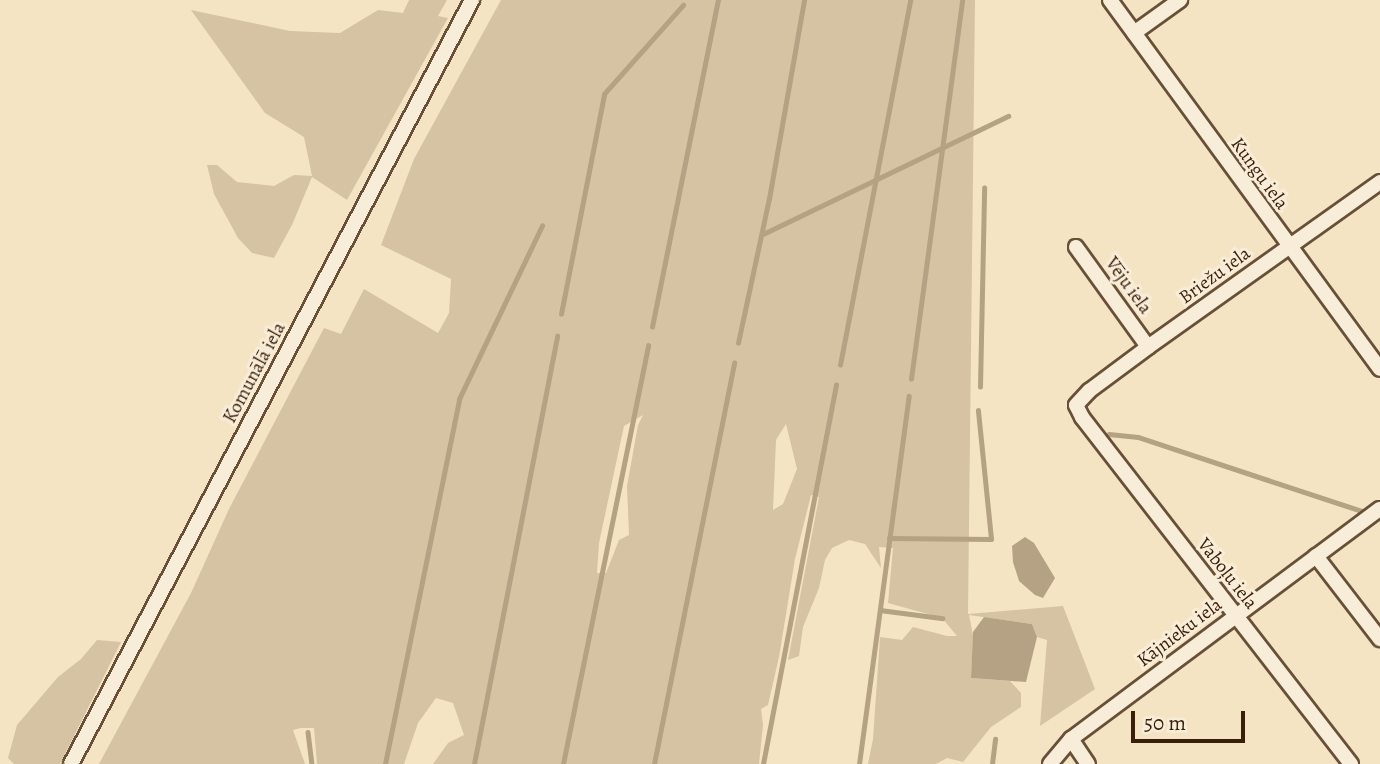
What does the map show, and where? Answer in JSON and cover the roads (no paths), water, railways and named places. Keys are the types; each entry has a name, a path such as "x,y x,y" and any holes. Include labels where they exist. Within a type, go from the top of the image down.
{"street":[{"name":"Komunālā iela","path":"71,764 472,0"},
{"name":"Kungu iela","path":"1110,0 1288,247 1380,369"},
{"path":"1134,33 1180,0"},
{"name":"Briežu iela","path":"1076,405 1148,347 1380,182"},
{"name":"Vēju iela","path":"1076,247 1148,347"},
{"name":"Vaboļu iela","path":"1076,405 1351,764"},
{"name":"Kājnieku iela","path":"1050,764 1071,739 1380,509"},
{"path":"1316,556 1380,639"},
{"path":"1071,739 1088,764"}],"waterway":[{"path":"652,327 718,0"},
{"path":"738,343 769,199 804,0"},
{"path":"840,365 910,0"},
{"path":"911,379 962,0"},
{"path":"561,314 604,94 683,5"},
{"path":"763,234 1008,116"},
{"path":"980,387 984,188"},
{"path":"385,764 459,399 542,226"},
{"path":"474,764 557,336"},
{"path":"563,764 648,346"},
{"path":"654,764 734,363"},
{"path":"763,764 836,385"},
{"path":"859,764 909,396"},
{"path":"889,538 991,539 978,411"},
{"path":"1109,434 1138,437 1362,511"},
{"path":"880,610 942,618"},
{"path":"308,732 312,764"},
{"path":"992,764 995,739"}]}
